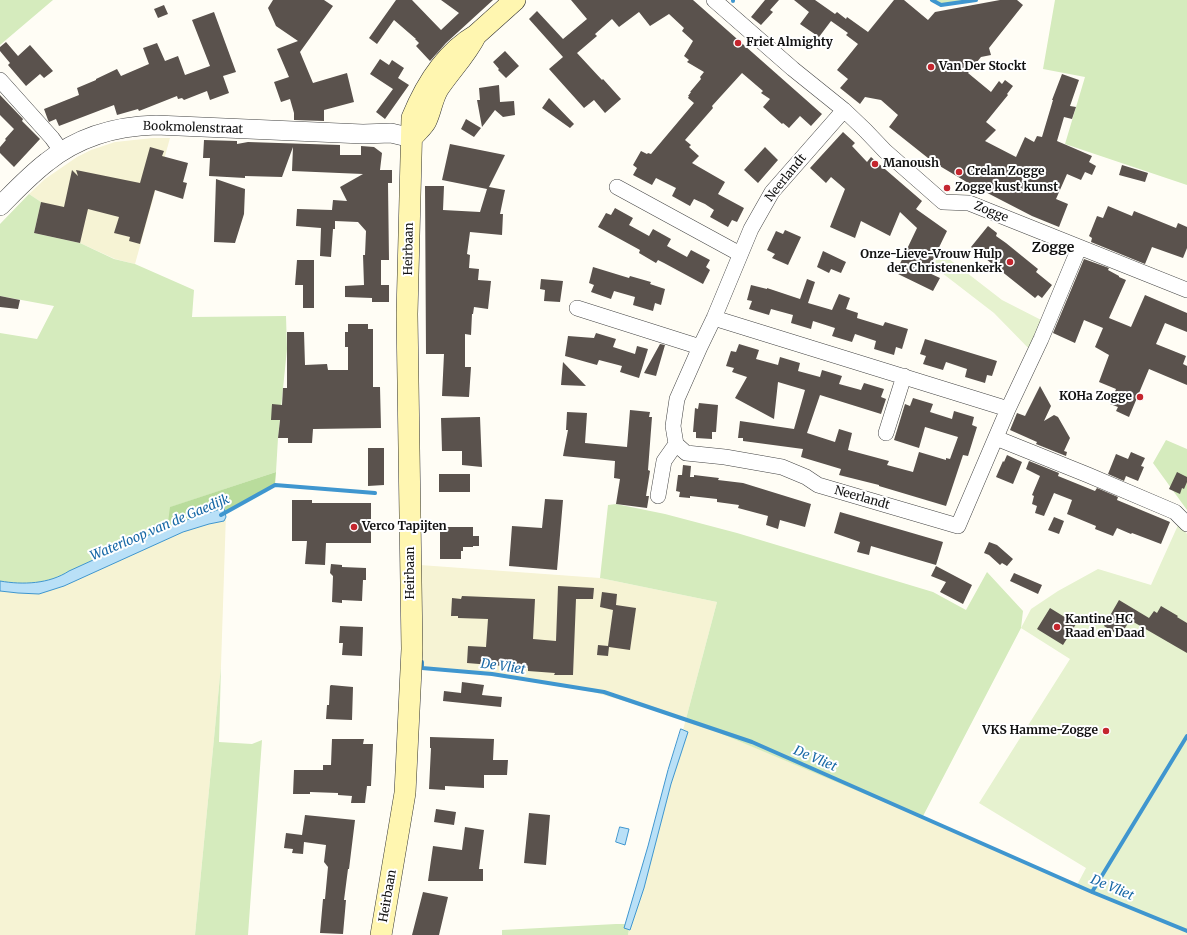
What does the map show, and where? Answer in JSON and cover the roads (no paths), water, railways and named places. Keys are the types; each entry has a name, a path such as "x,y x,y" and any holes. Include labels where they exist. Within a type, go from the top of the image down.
{"main road":[{"path":"412,138 426,121 430,106 437,91 453,67 470,46 476,35 515,0"},
{"name":"Heirbaan","path":"381,935 405,793 411,664 407,314 412,138"}],"street":[{"name":"Zogge","path":"714,0 793,69 844,110 885,151 942,202 969,203 1187,290"},
{"path":"0,80 52,138 62,152"},
{"name":"Neerlandt","path":"844,110 772,192 751,229 714,318 677,399 673,426 676,444 686,453 725,457 782,467 806,476 818,485 958,526 1008,409 1038,346 1079,248"},
{"name":"Bookmolenstraat","path":"0,206 31,175 62,152 88,138 109,131 138,126 364,134 391,133 412,138"},
{"path":"617,187 740,254"},
{"path":"577,308 700,347"},
{"path":"714,318 1008,409"},
{"path":"886,433 904,376"},
{"path":"996,438 1175,512 1184,521"},
{"path":"658,496 664,461 676,444"}],"water":[{"path":"224,508 226,517 224,521 183,532 64,586 39,594 0,591 0,581 27,583 53,579 165,528"},
{"path":"681,729 688,732 671,784 644,888 630,930 624,928 668,770"},
{"path":"620,827 629,829 625,845 616,842"}],"waterway":[{"name":"De Vliet","path":"932,0 941,5 976,0"},
{"name":"Waterloop van de Gaedijk","path":"221,515 275,485 375,493"},
{"name":"De Vliet","path":"422,662 422,668 492,674 604,692 752,742 1092,892 1187,931"},
{"path":"1092,892 1187,736"}],"place":[{"name":"Friet Almighty","path":"738,43"},
{"name":"Van Der Stockt","path":"931,67"},
{"name":"Manoush","path":"875,164"},
{"name":"Crelan Zogge","path":"959,172"},
{"name":"Zogge kust kunst","path":"947,188"},
{"name":"Onze-Lieve-Vrouw Hulp der Christenenkerk","path":"1010,262"},
{"name":"KOHa Zogge","path":"1140,397"},
{"name":"Verco Tapijten","path":"354,527"},
{"name":"Kantine HC Raad en Daad","path":"1057,627"},
{"name":"VKS Hamme-Zogge","path":"1106,731"}],"district":[{"name":"Zogge","path":"1053,248"}]}
